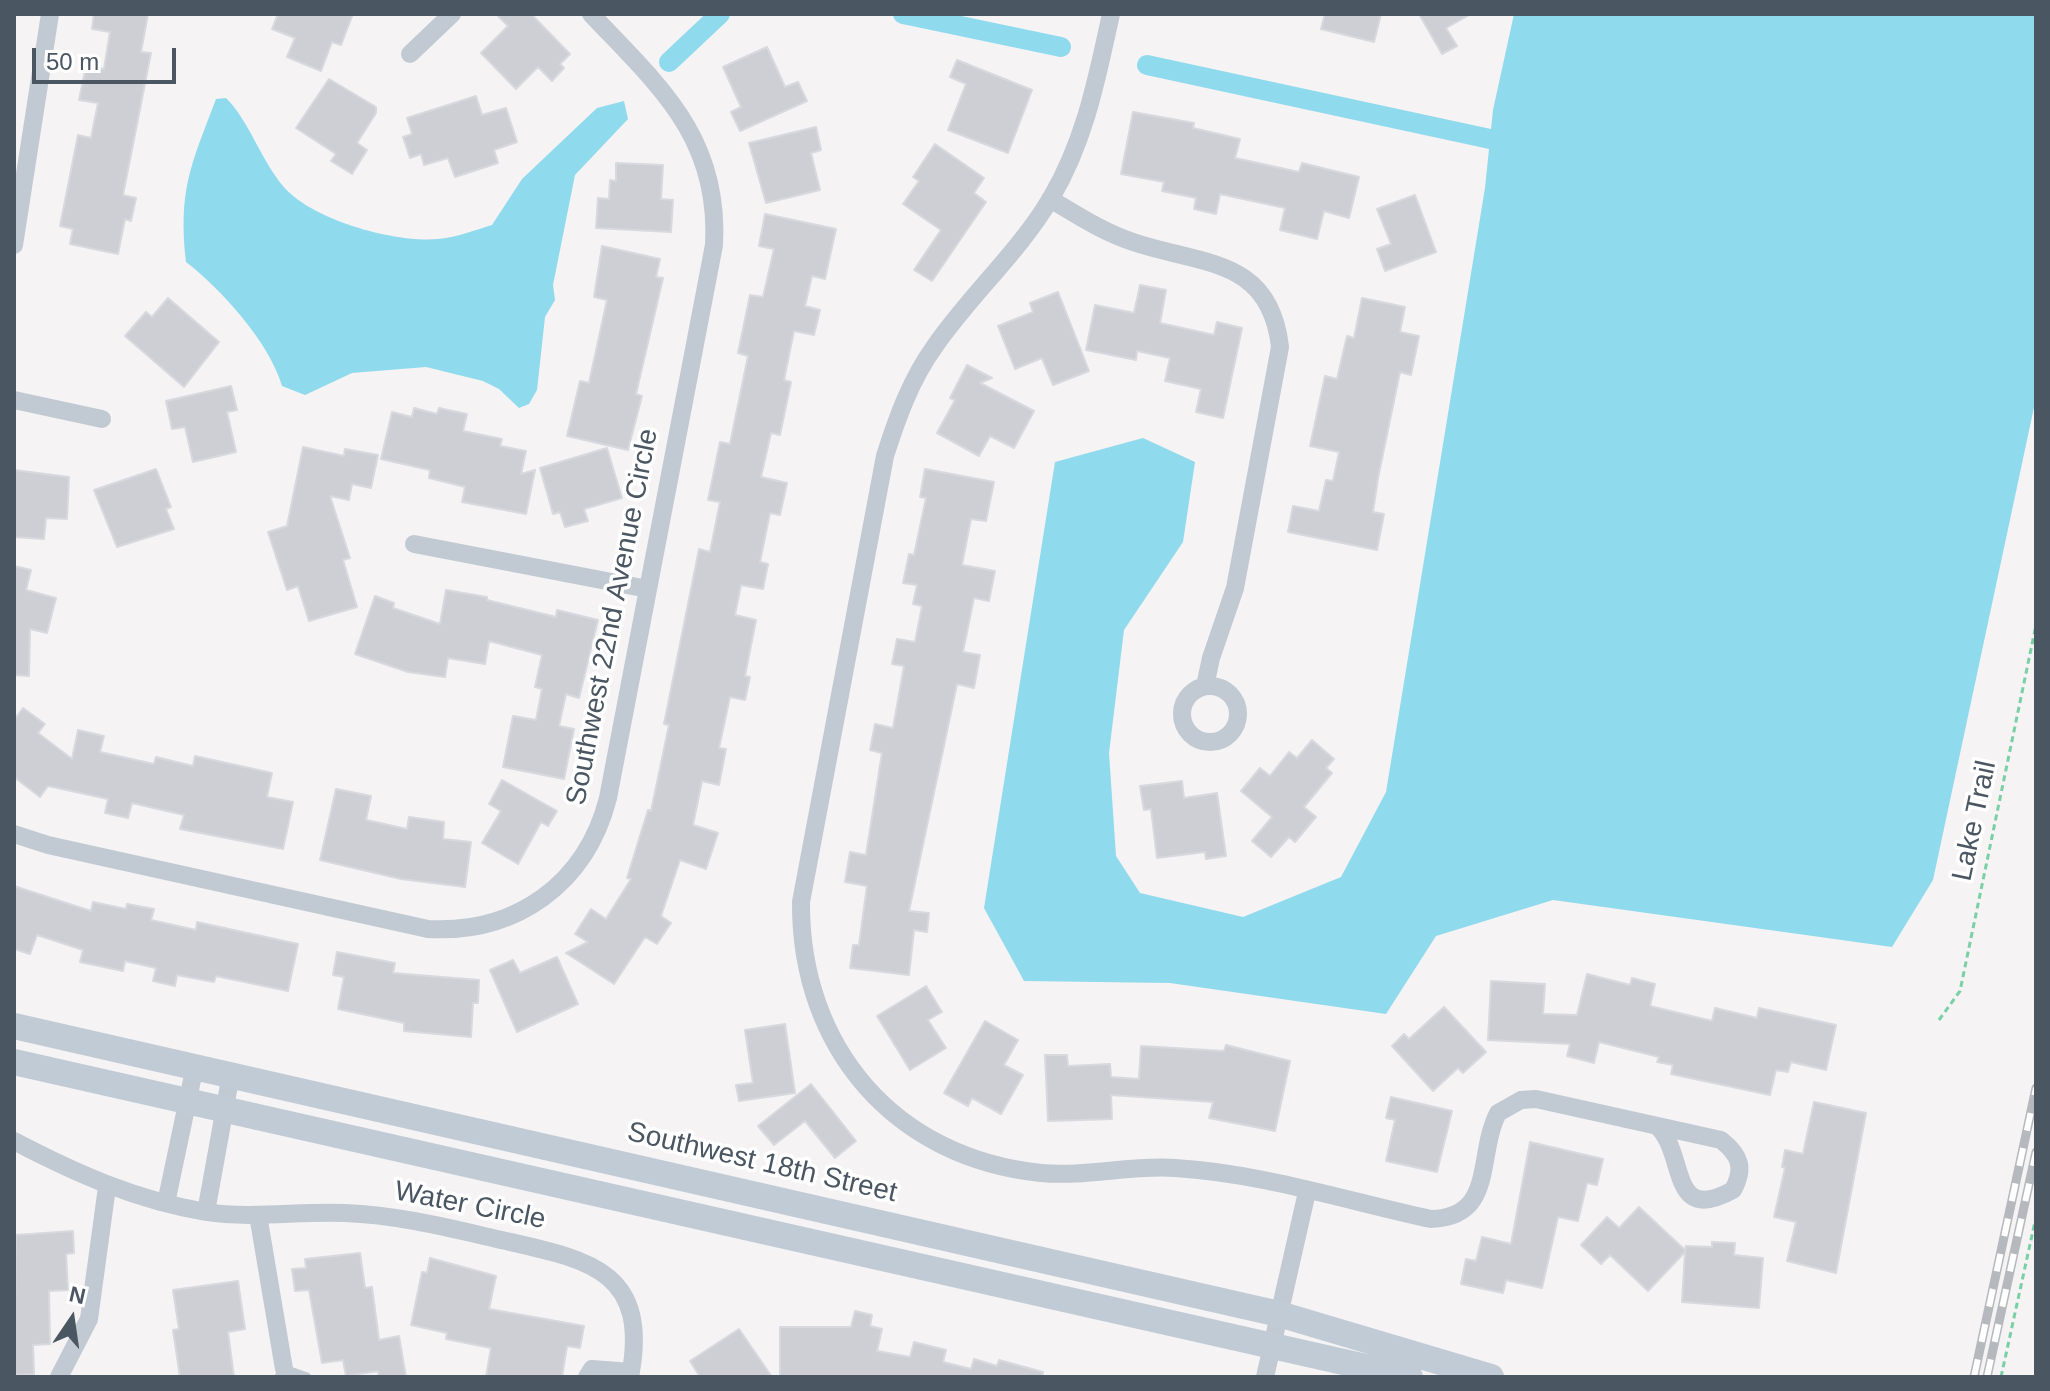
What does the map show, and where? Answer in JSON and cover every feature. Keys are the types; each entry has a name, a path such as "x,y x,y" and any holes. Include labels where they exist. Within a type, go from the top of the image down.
{"main road":[{"name":"Southwest 18th Street","path":"14,1026 1279,1314 1491,1377"},
{"path":"14,1062 225,1107 1410,1377"}],"street":[{"path":"14,245 50,14"},
{"path":"410,54 452,14"},
{"name":"Southwest 22nd Avenue Circle","path":"14,834 48,845 428,929 469,929 508,918 560,886 595,836 608,798 714,245 714,204 705,160 688,123 662,89 591,14"},
{"path":"1111,14 1090,108 1076,147 1050,199 1025,237 933,348 897,418 885,456 803,881 802,945 811,987 825,1026 847,1063 874,1096 923,1136 962,1155 1002,1167 1044,1173 1175,1168 1218,1172 1431,1219 1451,1219 1468,1209 1478,1191 1493,1123 1508,1105 1536,1099 1705,1134 1733,1149 1741,1168 1733,1190 1708,1200 1693,1197 1683,1188 1676,1173 1668,1136 1657,1126"},
{"path":"1050,199 1131,242 1229,268 1260,292 1278,327 1280,347 1235,588 1211,658 1205,686"},
{"path":"14,400 102,419"},
{"path":"414,544 648,589"},
{"path":"166,1203 195,1066"},
{"path":"206,1212 231,1074"},
{"name":"Water Circle","path":"14,1141 107,1187 206,1212 258,1215 344,1213 394,1217 581,1259 617,1286 631,1313 635,1342 630,1375"},
{"path":"59,1377 89,1319 107,1187"},
{"path":"1265,1377 1307,1192"},
{"path":"258,1215 281,1373"},
{"path":"587,1377 592,1369 630,1375"}],"lane":[{"path":"281,1373 307,1377"}],"path":[{"name":"Lake Trail","path":"1939,1020 1960,991 2036,625"},
{"path":"2001,1377 2036,1217"}],"water":[{"path":"1514,14 2036,14 2036,398 1933,880 1892,947 1553,900 1436,936 1386,1014 1170,983 1024,981 984,908 1055,462 1143,438 1195,462 1183,542 1124,630 1109,753 1116,856 1140,893 1243,917 1341,877 1386,792 1485,188 1493,110"},
{"path":"226,98 241,117 275,176 296,198 333,219 355,227 420,239 451,237 492,225 522,179 597,108 624,101 628,119 575,175 553,285 555,300 545,317 537,390 529,404 519,408 499,389 483,381 426,367 352,373 305,395 282,386 267,352 243,318 186,262 184,215 189,178 216,99"}],"building":[{"path":"94,14 148,14 141,52 151,53 123,195 136,198 131,221 125,219 118,254 70,244 73,229 60,226 78,135 91,138 98,103 79,100 86,66 104,69 110,32 92,29"},
{"path":"278,14 353,14 341,45 332,42 321,71 287,57 295,38 272,29"},
{"path":"496,14 531,14 570,54 560,64 564,68 552,81 538,67 516,89 481,53 508,26"},
{"path":"1325,14 1381,14 1374,42 1321,29"},
{"path":"1419,14 1471,14 1446,28 1457,46 1442,54"},
{"path":"767,47 785,87 798,82 807,101 740,131 731,112 741,107 723,67"},
{"path":"957,60 1032,90 1008,153 948,130 966,84 950,77"},
{"path":"329,79 376,107 376,113 357,143 367,150 352,174 331,161 336,154 296,128"},
{"path":"476,96 482,115 506,108 517,142 494,150 498,163 455,177 448,158 424,165 421,154 410,158 403,137 412,134 407,118"},
{"path":"1133,112 1194,123 1193,128 1240,139 1235,158 1299,172 1302,163 1359,177 1349,218 1324,211 1317,239 1280,230 1285,208 1220,194 1216,214 1194,209 1196,198 1162,191 1164,182 1121,174"},
{"path":"816,127 821,150 811,153 820,190 766,203 749,143"},
{"path":"935,144 984,178 974,193 986,202 932,281 914,270 941,230 903,204 919,181 913,177"},
{"path":"616,163 663,165 661,199 673,200 671,232 596,228 598,198 609,199 610,180 616,181"},
{"path":"1415,195 1436,252 1385,271 1377,249 1391,244 1377,209"},
{"path":"765,214 836,229 825,279 812,276 805,306 820,310 814,335 794,331 784,380 791,382 780,435 771,433 761,477 787,483 780,515 770,513 760,562 768,564 763,589 741,585 735,615 756,620 745,676 750,677 745,700 730,697 719,748 726,749 719,785 702,781 693,825 718,833 706,869 680,860 661,916 671,923 657,944 645,937 614,984 566,953 588,942 575,934 591,909 606,919 631,879 627,878 648,810 651,811 669,725 664,724 699,549 710,552 720,502 708,500 720,442 730,444 748,356 738,353 750,295 763,297 774,249 759,246"},
{"path":"602,246 660,259 656,277 663,278 636,394 642,396 628,450 567,436 580,381 589,383 607,300 594,297"},
{"path":"1140,285 1166,290 1160,323 1214,335 1217,322 1242,328 1223,418 1196,412 1201,389 1165,381 1170,358 1137,351 1136,360 1086,350 1095,305 1134,313"},
{"path":"1058,292 1089,371 1053,385 1042,358 1015,369 998,326 1033,312 1030,303"},
{"path":"168,298 219,342 184,387 125,336 146,312 152,317"},
{"path":"1362,298 1405,307 1400,332 1419,336 1411,375 1400,372 1378,478 1373,512 1384,514 1377,550 1288,532 1293,506 1319,511 1326,480 1333,481 1339,452 1310,446 1325,376 1337,379 1347,336 1354,338"},
{"path":"967,365 992,378 980,383 1034,411 1014,448 990,436 979,456 937,433 955,400 950,398"},
{"path":"231,386 237,410 227,412 236,452 193,462 185,427 172,429 166,401"},
{"path":"414,408 437,414 439,408 467,414 463,431 502,439 500,446 526,451 521,474 535,470 526,514 462,502 465,487 429,478 430,470 381,459 392,412 412,417"},
{"path":"303,447 344,456 345,449 378,455 371,488 352,484 349,500 330,496 350,558 343,560 357,607 309,621 298,586 287,590 268,532 287,526"},
{"path":"607,448 622,498 584,509 588,521 565,527 560,512 553,514 540,468"},
{"path":"156,469 171,507 166,509 174,529 117,547 94,490"},
{"path":"925,469 994,482 986,521 971,519 962,565 995,571 989,601 974,598 963,652 980,655 974,688 957,684 909,911 929,913 927,932 914,930 909,975 850,968 853,945 859,945 867,886 845,882 850,852 866,855 882,753 870,750 875,724 893,728 904,666 892,664 897,639 915,642 922,606 913,604 917,585 903,583 909,554 914,555 926,498 920,497"},
{"path":"14,470 69,477 67,519 46,518 44,539 14,537"},
{"path":"14,566 31,570 26,590 56,598 47,633 30,629 29,676 14,675"},
{"path":"446,590 487,597 487,600 556,617 557,610 598,620 579,698 566,694 559,726 574,729 564,779 503,767 513,716 536,720 542,689 535,687 542,655 489,641 485,664 448,658 445,677 408,672 355,654 375,596 394,603 393,608 440,624"},
{"path":"23,708 45,724 38,733 72,759 78,730 104,736 100,752 154,764 156,757 193,766 195,756 272,773 267,797 293,802 283,849 180,829 184,815 132,803 128,818 105,813 108,799 48,786 40,797 14,777 14,720"},
{"path":"1312,740 1334,759 1326,768 1332,773 1304,807 1316,817 1295,842 1289,837 1271,857 1252,841 1272,817 1241,791 1260,768 1270,776 1289,752 1297,758"},
{"path":"502,780 557,811 548,826 541,822 518,864 482,843 501,811 489,804"},
{"path":"1182,781 1184,798 1217,793 1226,856 1206,859 1205,852 1157,858 1151,809 1144,810 1140,786"},
{"path":"336,789 371,796 366,820 407,829 409,817 444,822 443,839 471,842 465,887 401,879 320,860"},
{"path":"14,886 91,911 93,902 126,909 127,904 154,909 151,920 196,930 197,922 298,944 288,991 216,976 214,982 177,975 175,986 153,981 156,968 125,961 123,971 80,962 83,950 37,935 30,954 14,949"},
{"path":"337,952 395,963 393,973 479,980 478,1003 473,1003 471,1037 404,1031 404,1023 338,1009 344,977 333,975"},
{"path":"557,957 578,1004 517,1032 490,970 513,960 520,973"},
{"path":"1587,974 1630,985 1632,978 1655,984 1650,1006 1712,1021 1715,1008 1757,1018 1759,1008 1836,1025 1826,1070 1791,1062 1788,1072 1776,1070 1770,1095 1671,1074 1673,1065 1657,1062 1659,1057 1599,1042 1594,1063 1567,1056 1570,1044 1488,1040 1491,981 1545,984 1543,1014 1577,1015"},
{"path":"926,986 942,1012 928,1020 946,1048 910,1070 877,1016"},
{"path":"1444,1007 1486,1052 1463,1073 1458,1068 1433,1091 1392,1046 1404,1034 1409,1039"},
{"path":"985,1021 1018,1040 1004,1065 1023,1075 1001,1114 972,1098 968,1106 944,1093"},
{"path":"785,1024 795,1093 739,1101 736,1085 753,1083 745,1030"},
{"path":"1226,1045 1290,1061 1275,1131 1209,1118 1213,1102 1111,1095 1112,1119 1048,1121 1045,1055 1067,1055 1068,1066 1110,1064 1111,1077 1139,1079 1141,1046 1224,1051"},
{"path":"811,1084 856,1141 835,1158 805,1121 774,1145 758,1126"},
{"path":"1391,1097 1452,1111 1437,1172 1386,1161 1395,1120 1386,1118"},
{"path":"1814,1102 1866,1113 1836,1273 1787,1261 1796,1222 1774,1217 1785,1168 1782,1167 1785,1150 1803,1154"},
{"path":"1530,1142 1603,1159 1597,1185 1587,1183 1578,1221 1558,1217 1542,1288 1506,1280 1503,1293 1461,1284 1466,1259 1476,1261 1482,1237 1511,1244"},
{"path":"1639,1207 1685,1250 1686,1246 1712,1247 1712,1242 1735,1243 1734,1255 1763,1258 1759,1308 1682,1302 1685,1252 1648,1291 1610,1255 1601,1264 1581,1245 1607,1217 1619,1228"},
{"path":"73,1231 74,1253 66,1254 68,1290 49,1291 50,1344 33,1345 34,1374 14,1375 16,1235"},
{"path":"360,1253 365,1288 372,1287 379,1340 399,1336 406,1377 379,1377 378,1371 346,1376 343,1360 322,1363 309,1290 295,1291 292,1269 306,1268 305,1259"},
{"path":"430,1258 496,1276 489,1309 584,1326 580,1348 567,1346 562,1377 486,1377 491,1348 446,1339 447,1333 411,1325 422,1272 427,1273"},
{"path":"238,1281 245,1329 228,1332 234,1377 180,1377 173,1330 179,1329 173,1290"},
{"path":"855,1311 872,1315 870,1326 882,1329 877,1351 910,1357 914,1342 946,1350 943,1362 971,1369 974,1359 997,1366 999,1360 1043,1372 1042,1377 780,1377 780,1327 851,1327"},
{"path":"739,1329 772,1377 700,1377 690,1361"}],"waterway":[{"path":"669,62 720,14"},
{"path":"903,14 1061,47"},
{"path":"1147,65 1490,139"}],"railway":[{"path":"1974,1377 2036,1088"},
{"path":"1987,1377 2036,1152"}]}
